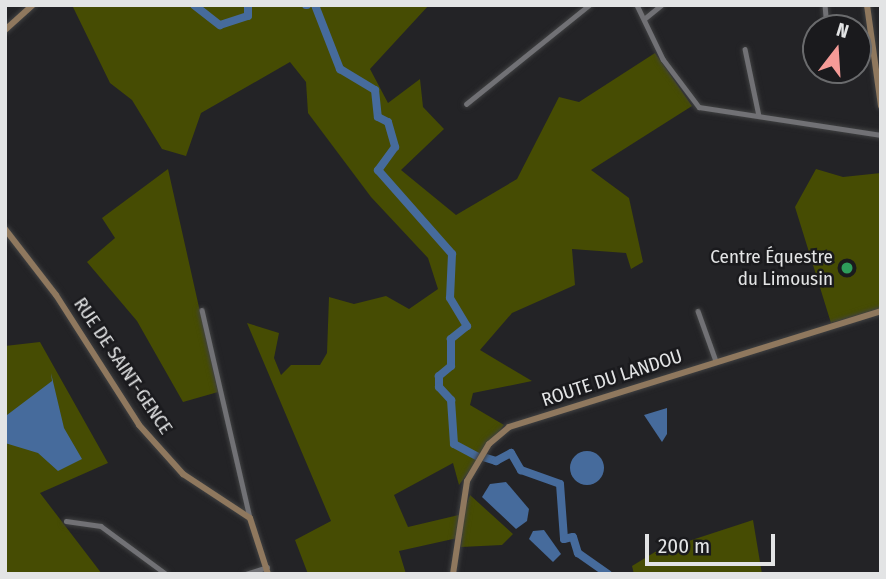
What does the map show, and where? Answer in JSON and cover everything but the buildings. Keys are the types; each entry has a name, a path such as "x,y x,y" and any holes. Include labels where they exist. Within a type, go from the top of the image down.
{"street":[{"path":"5,30 33,5"},
{"path":"466,104 589,5"},
{"path":"636,5 690,100 759,116 881,135"},
{"path":"644,19 661,5"},
{"path":"867,5 881,106"},
{"path":"745,49 759,116"},
{"name":"RUE DE SAINT-GENCE","path":"5,229 56,295 139,425 183,474 250,518"},
{"path":"202,310 250,518 267,570 246,574"},
{"path":"698,310 716,361"},
{"name":"ROUTE DU LANDOU","path":"453,574 463,490 502,432 716,361 881,312"},
{"path":"66,521 101,526 166,574"}],"green space":[{"path":"72,5 429,5 370,69 388,103 420,79 423,107 444,129 401,170 456,215 517,179 559,97 579,102 655,53 692,106 591,170 629,198 643,262 631,269 626,253 572,249 575,285 512,313 480,350 532,381 473,393 470,405 504,425 459,485 453,463 394,495 408,527 463,514 470,495 513,534 502,545 461,547 462,537 399,551 406,574 308,574 295,540 331,521 247,323 279,333 274,358 281,375 291,365 320,365 327,353 329,297 354,304 386,296 409,309 438,289 428,258 371,197 308,113 306,82 290,62 201,113 186,156 162,149 132,100 110,83"},
{"path":"168,169 218,392 183,402 137,321 87,262 115,238 102,218"},
{"name":"Centre Équestre du Limousin","path":"816,169 843,177 881,173 881,308 831,323 795,207"},
{"path":"40,342 108,463 40,493 102,574 5,574 5,346"},
{"path":"753,520 762,574 634,574 632,566 655,552"}],"water":[{"path":"51,373 64,428 82,459 58,471 38,453 5,443 7,415 52,381"},
{"path":"667,408 667,434 662,442 644,415"},
{"path":"587,451 599,456 604,468 599,480 587,485 575,480 570,468 575,456"},
{"path":"506,482 529,509 527,521 516,529 482,497 490,484"},
{"path":"544,530 561,554 553,562 529,539 533,531"}],"waterway":[{"path":"194,5 220,25 248,16 248,5"},
{"path":"315,5 340,69 375,90 378,117 388,122 395,147 378,170 452,254 450,298 467,326 451,339 451,366 439,376 439,387 451,400 454,444 477,456"},
{"path":"483,457 496,461 511,453 521,470 560,484 564,539 573,537 578,553 608,574"}],"place":[{"name":"Centre Équestre du Limousin","path":"847,268"}]}
